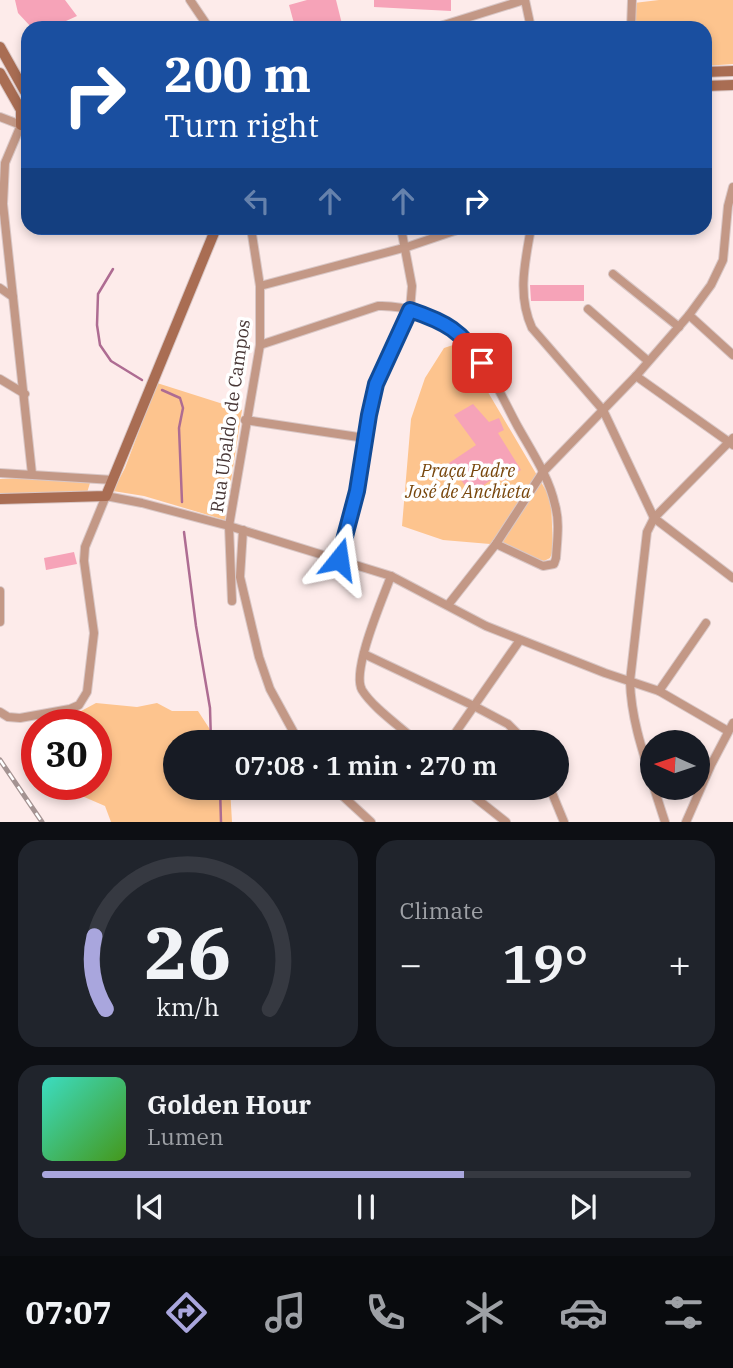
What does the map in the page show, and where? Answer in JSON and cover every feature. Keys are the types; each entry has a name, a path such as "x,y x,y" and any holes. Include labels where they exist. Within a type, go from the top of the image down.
{"main road":[{"path":"0,47 21,84"},
{"path":"712,72 733,71"},
{"path":"0,72 21,110"},
{"path":"712,86 733,85"},
{"path":"0,499 106,496 213,235"}],"street":[{"path":"190,0 204,21"},
{"path":"457,21 525,0 530,21"},
{"path":"631,21 632,0"},
{"path":"0,117 21,125"},
{"path":"21,132 8,153 3,181 3,204 32,474"},
{"path":"448,605 496,544 543,472 636,376 690,315 711,285 723,260 727,215 733,187"},
{"name":"Rua Ubaldo de Campos","path":"232,601 229,526 245,420 260,345 260,286 252,235"},
{"path":"339,559 357,491 376,384 410,310 412,286 403,235"},
{"path":"260,286 442,235"},
{"path":"530,235 524,268 525,312 532,328 603,410 654,518 733,578"},
{"path":"723,260 733,261"},
{"path":"613,274 679,327"},
{"path":"0,288 13,297"},
{"path":"260,345 378,306 396,306 410,310 457,331 471,345 494,381 543,472 558,518 554,564 543,566 496,544"},
{"path":"588,309 648,361"},
{"path":"690,315 733,355"},
{"path":"636,376 732,442 654,518 647,532 630,681 631,703 640,740"},
{"path":"0,379 25,394"},
{"path":"245,420 365,438"},
{"path":"0,473 113,480"},
{"path":"0,712 8,718 20,718 70,709 79,705 87,692 94,633 84,561 85,547 106,496 229,526 391,576 486,626 659,691 728,731"},
{"path":"243,530 240,577 259,657 270,689 292,730"},
{"path":"391,576 363,654 359,682 362,690 404,730"},
{"path":"0,591 0,622"},
{"path":"659,691 706,623"},
{"path":"457,730 520,640"},
{"path":"363,654 474,705 514,730"},
{"path":"686,822 733,723"},
{"path":"347,800 370,822"},
{"path":"478,800 506,822"},
{"path":"555,800 564,822"},
{"path":"658,800 665,822"}],"green space":[{"path":"659,0 733,0 733,64 712,66 712,21 633,21 634,3"},
{"name":"Praça Padre José de Anchieta","path":"459,343 551,499 553,551 550,558 544,561 490,544 443,540 402,526 411,419 425,378 444,348"},
{"path":"157,383 242,410 225,520 144,496 113,491 125,468"},
{"path":"29,478 90,483 86,496 0,495 0,479"},
{"path":"96,703 137,707 157,703 172,711 198,711 210,730 163,730 163,800 231,800 232,822 111,822 105,806 91,800 112,800 112,709 85,709"}],"building":[{"path":"15,0 65,0 77,16 66,21 25,21 18,13"},
{"path":"307,0 336,0 341,21 293,21 289,5"},
{"path":"374,0 451,0 451,11 374,7"},
{"path":"530,285 584,285 584,301 531,301"},
{"path":"473,404 489,422 499,418 504,430 498,433 521,470 502,481 498,475 471,494 449,463 476,445 454,415"},
{"path":"74,552 77,564 46,570 44,558"}],"waterway":[{"path":"113,269 98,294 97,325 100,345 111,361 142,380"},
{"path":"162,390 180,398 183,408 179,428 182,502"},
{"path":"184,532 210,708 211,730"},
{"path":"220,800 221,822"}],"railway":[{"path":"0,760 42,822"}],"route":[{"path":"339,559 357,491 376,384 410,310 457,331 471,345 482,363"}]}
